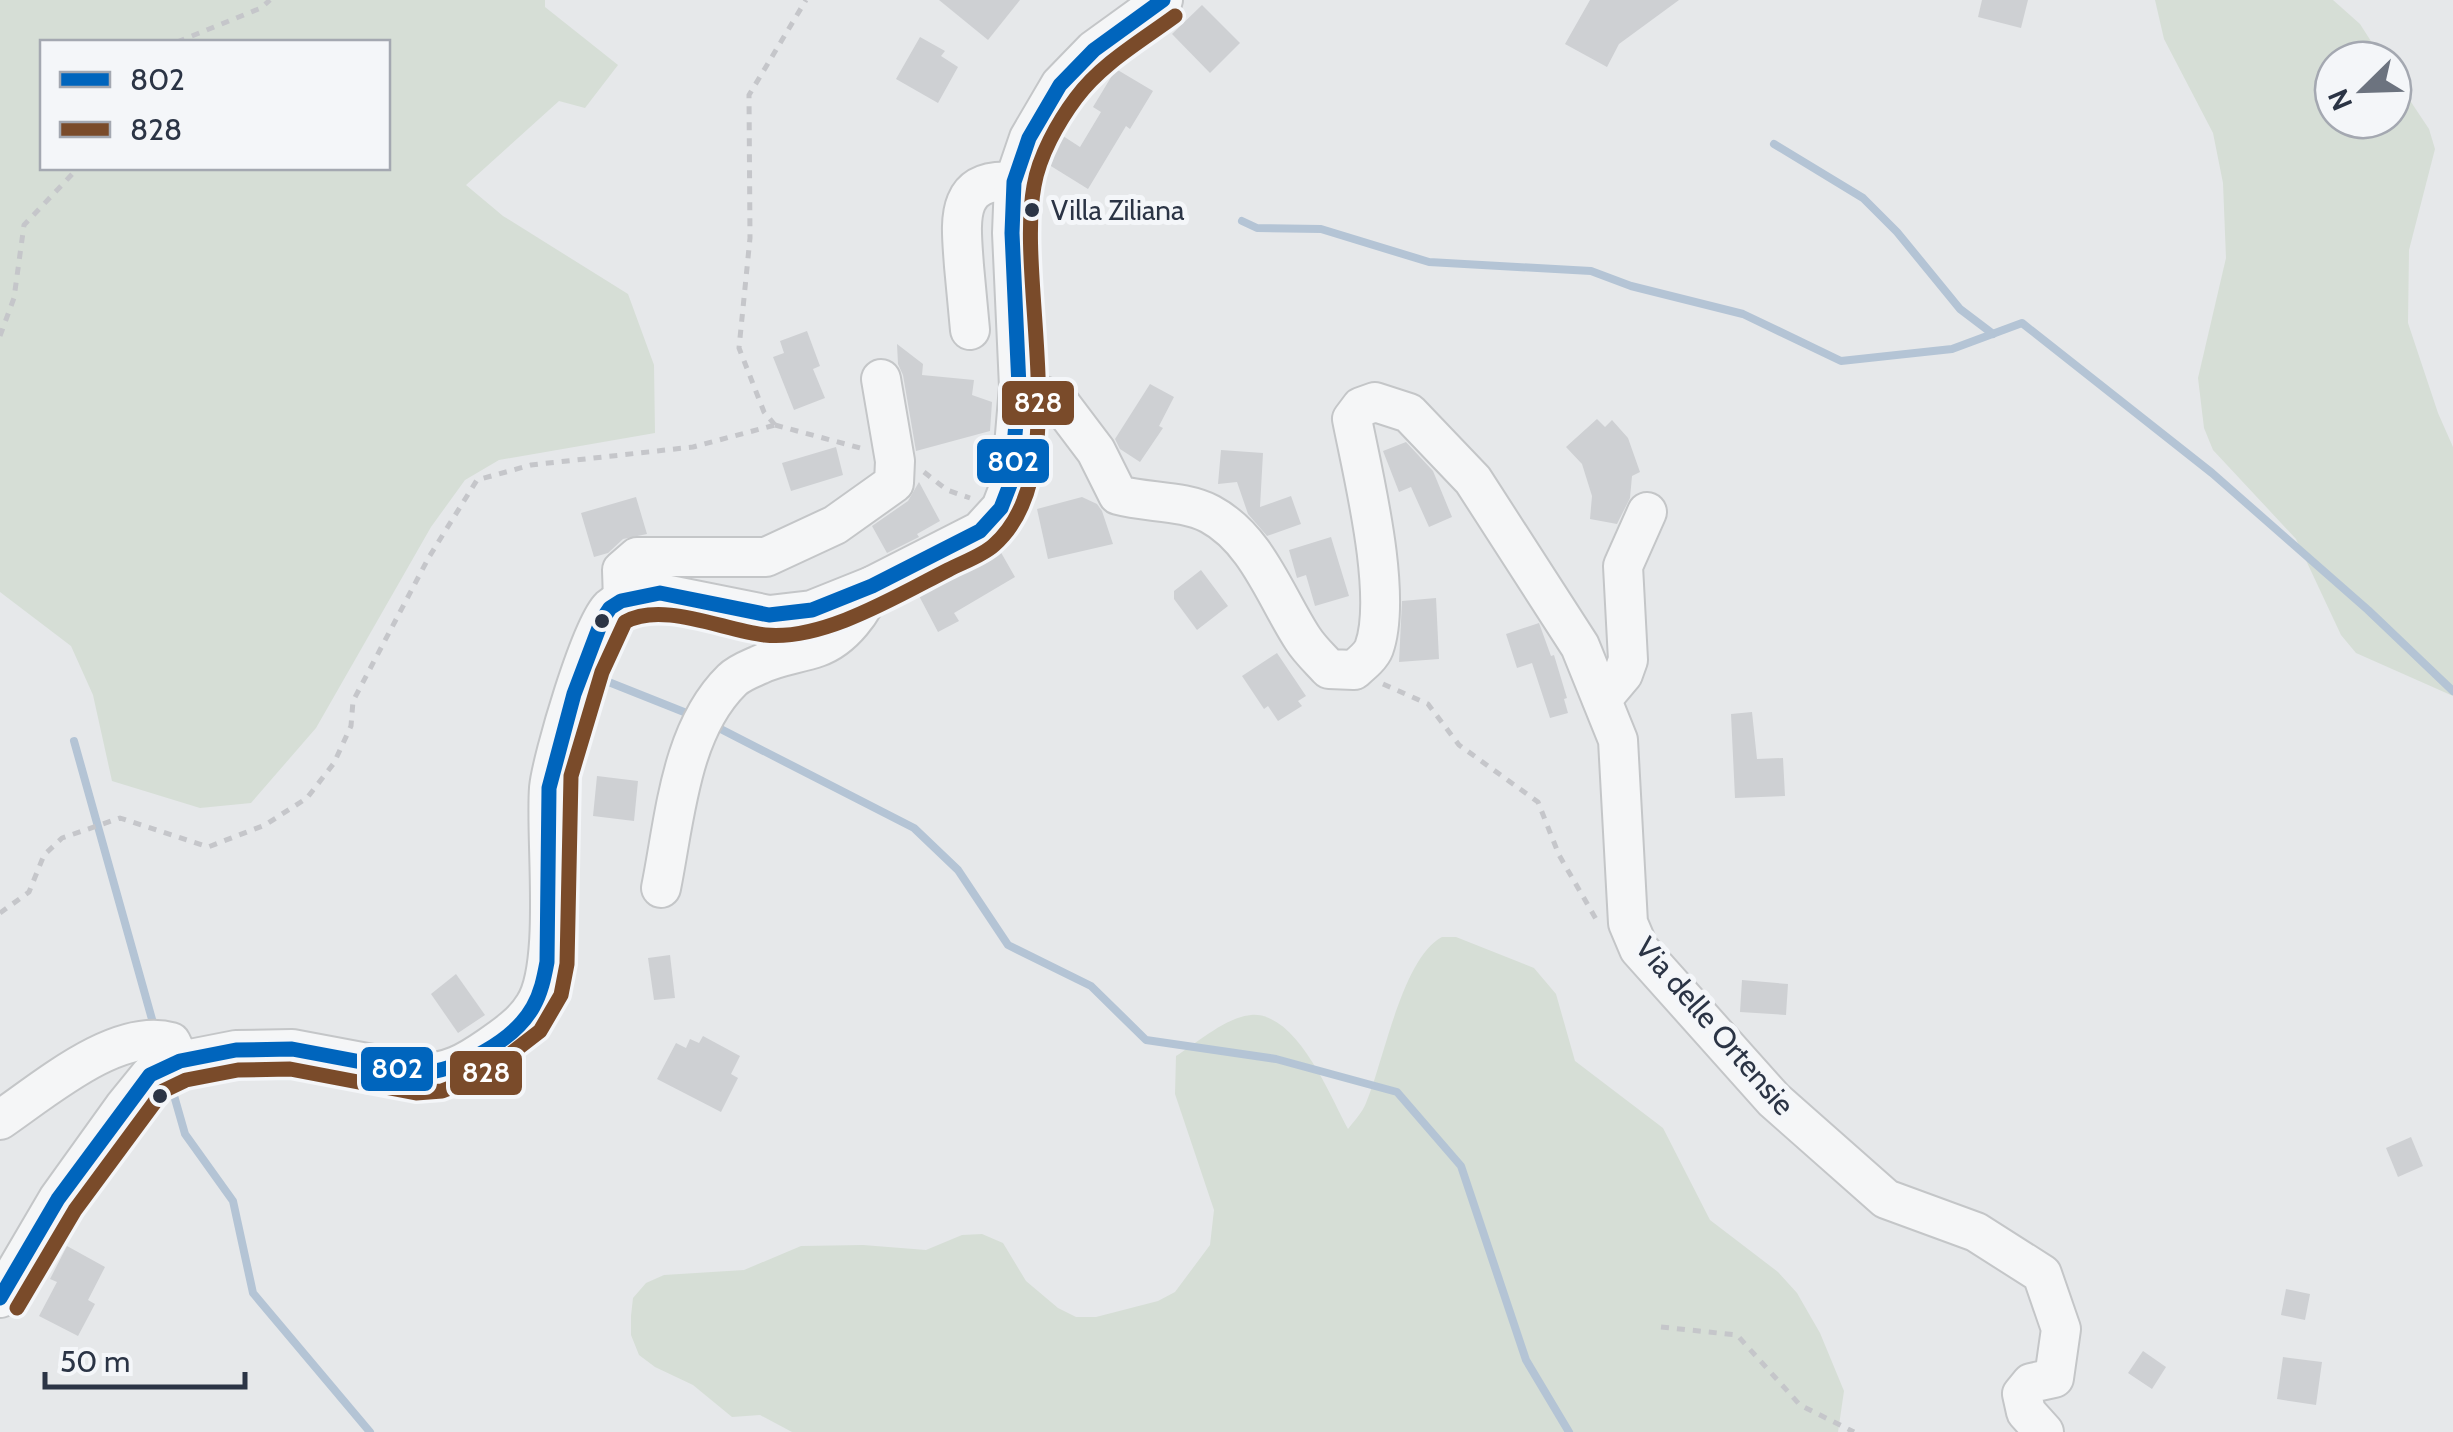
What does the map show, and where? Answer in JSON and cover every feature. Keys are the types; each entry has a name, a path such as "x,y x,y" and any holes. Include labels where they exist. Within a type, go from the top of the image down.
{"street":[{"path":"0,1298 58,1198 150,1076 180,1061 236,1050 292,1049 420,1073 440,1073 466,1064 507,1035 535,1006 548,969 549,784 576,688 601,620 624,600 660,593 769,615 812,610 872,586 980,531 1001,508 1011,482 1020,386 1012,232 1014,182 1029,138 1060,85 1094,50 1163,0"},
{"path":"970,330 960,218 966,200 979,186 1014,182"},
{"path":"624,600 622,570 637,557 766,556 835,525 894,483 895,461 881,379"},
{"path":"1020,386 1059,402 1096,451 1118,495 1185,505 1212,515 1266,572 1304,640 1328,669 1354,670"},
{"name":"Via delle Ortensie","path":"1354,670 1374,651 1380,618 1376,549 1352,418 1361,407 1375,402 1408,413 1473,480 1580,646 1618,740 1628,923 1640,949 1774,1100 1886,1199 1976,1232 2042,1274 2060,1330 2054,1378 2031,1383 2022,1394 2026,1412 2044,1432"},
{"path":"1602,698 1623,674 1628,660 1623,566 1647,512"},
{"path":"661,888 693,736 708,709 734,676 768,661 822,646 846,628 866,604 872,586"},
{"path":"0,1120 97,1056 133,1042 152,1037 172,1042 180,1061"}],"path":[{"path":"182,40 261,8 270,0"},
{"path":"0,914 29,892 44,855 62,838 120,818 208,846 266,825 307,798 334,764 351,726 353,702 428,557 478,480 531,465 692,447 775,424 757,397 739,348 750,238 749,95 806,0"},
{"path":"0,336 14,298 24,226 76,170"},
{"path":"1354,670 1428,704 1459,746 1538,802 1558,855 1592,916 1640,949"},
{"path":"1661,1327 1737,1336 1800,1406 1854,1432"}],"shaded area":[{"path":"0,0 545,0 545,7 618,65 585,108 559,101 466,185 503,216 628,294 654,365 655,433 499,460 465,480 431,527 316,728 251,803 200,808 112,781 93,695 71,646 0,592"},
{"path":"2155,0 2333,0 2360,24 2370,40 2313,40 2313,140 2413,140 2413,105 2429,129 2435,149 2409,250 2408,323 2453,447 2453,696 2356,653 2341,635 2296,539 2213,450 2204,428 2198,378 2226,258 2223,183 2213,133 2164,39"},
{"path":"1442,937 1456,937 1534,968 1556,994 1575,1061 1663,1128 1710,1220 1778,1272 1797,1293 1820,1333 1844,1391 1838,1432 792,1432 760,1415 732,1417 693,1385 639,1355 631,1335 631,1316 633,1298 646,1283 664,1275 744,1270 801,1246 926,1250 962,1235 982,1234 1003,1243 1026,1281 1058,1308 1076,1317 1096,1317 1158,1301 1175,1292 1210,1245 1214,1210 1175,1094 1176,1056 1232,1020 1251,1015 1268,1017 1297,1041 1310,1059 1348,1129 1366,1103 1405,988 1428,948"}],"building":[{"path":"939,0 1020,0 988,40"},
{"path":"1590,0 1679,0 1619,44 1607,67 1565,44"},
{"path":"1982,0 2028,0 2021,28 1978,17"},
{"path":"1202,5 1240,43 1210,73 1172,34"},
{"path":"920,37 945,51 941,56 958,67 938,103 896,79"},
{"path":"1116,69 1153,91 1130,129 1126,126 1088,189 1046,163 1063,136 1080,147 1101,112 1093,107"},
{"path":"807,331 820,366 813,369 825,398 794,410 773,357 784,353 780,341"},
{"path":"897,344 923,364 922,375 974,380 972,395 992,402 990,431 916,451"},
{"path":"1150,384 1174,397 1159,426 1163,428 1140,462 1120,449 1115,439"},
{"path":"1597,419 1605,427 1612,420 1628,438 1640,472 1632,476 1630,498 1617,524 1590,519 1592,496 1582,464 1566,447"},
{"path":"1406,442 1433,471 1452,517 1429,527 1411,487 1399,492 1383,451"},
{"path":"836,447 843,475 791,491 782,463"},
{"path":"1221,450 1263,453 1260,507 1291,496 1301,524 1267,536 1248,514 1237,482 1218,484"},
{"path":"919,482 940,521 887,553 872,526 908,501"},
{"path":"636,497 647,534 623,539 608,553 594,557 581,513"},
{"path":"1082,497 1102,511 1113,544 1048,559 1037,509"},
{"path":"1331,537 1349,596 1315,606 1306,575 1297,578 1289,550"},
{"path":"999,549 1015,577 954,613 959,621 938,632 918,594"},
{"path":"1201,570 1228,606 1197,630 1174,599 1174,591"},
{"path":"1436,598 1439,659 1399,662 1402,601"},
{"path":"1539,623 1567,698 1564,699 1568,713 1550,718 1532,663 1517,668 1506,634"},
{"path":"1277,653 1306,696 1298,701 1302,706 1278,721 1268,706 1264,709 1242,676"},
{"path":"1752,712 1757,759 1783,758 1785,796 1735,798 1731,714"},
{"path":"597,776 638,781 634,821 593,816"},
{"path":"670,955 675,998 654,1000 648,958"},
{"path":"456,974 485,1015 458,1033 431,994"},
{"path":"1742,980 1788,984 1786,1015 1740,1012"},
{"path":"703,1036 740,1056 731,1074 738,1078 721,1112 657,1079 676,1043 686,1048 690,1039 699,1043"},
{"path":"2411,1137 2423,1166 2398,1177 2386,1148"},
{"path":"67,1246 105,1267 88,1300 95,1304 78,1336 39,1316 57,1282 50,1279"},
{"path":"2286,1289 2310,1294 2305,1320 2281,1315"},
{"path":"2143,1351 2166,1367 2152,1389 2128,1373"},
{"path":"2283,1357 2322,1362 2316,1405 2277,1399"}],"waterway":[{"path":"1774,144 1863,198 1897,232 1960,309 1993,334"},
{"path":"1242,221 1257,228 1321,229 1429,262 1591,271 1631,286 1743,314 1841,361 1952,349 2022,323 2212,473 2368,610 2453,691"},
{"path":"591,675 694,716"},
{"path":"711,724 914,828 958,870 1008,945 1091,986 1146,1040 1276,1059 1397,1092 1461,1166 1526,1360 1569,1432"},
{"path":"74,741 155,1030"},
{"path":"169,1078 185,1134 233,1201 253,1293 370,1432"}],"transit line":[{"name":"802","path":"0,1298 58,1199 150,1075 180,1061 236,1050 292,1049 420,1073 435,1071 484,1052 524,1020 538,996 547,962 549,788 574,694 610,608 621,601 660,593 769,615 812,610 872,586 980,531 1001,508 1011,482 1019,387 1012,233 1014,182 1029,138 1060,85 1094,50 1163,0"},
{"name":"828","path":"17,1308 75,1210 163,1091 186,1080 238,1070 290,1069 416,1093 442,1091 483,1075 540,1031 561,995 567,964 571,776 602,672 625,622 657,614 765,635 811,631 883,604 994,545 1019,513 1032,472 1038,425 1030,226 1040,163 1063,118 1097,74 1175,16"}],"place":[{"name":"Villa Ziliana","path":"1032,210"}]}
